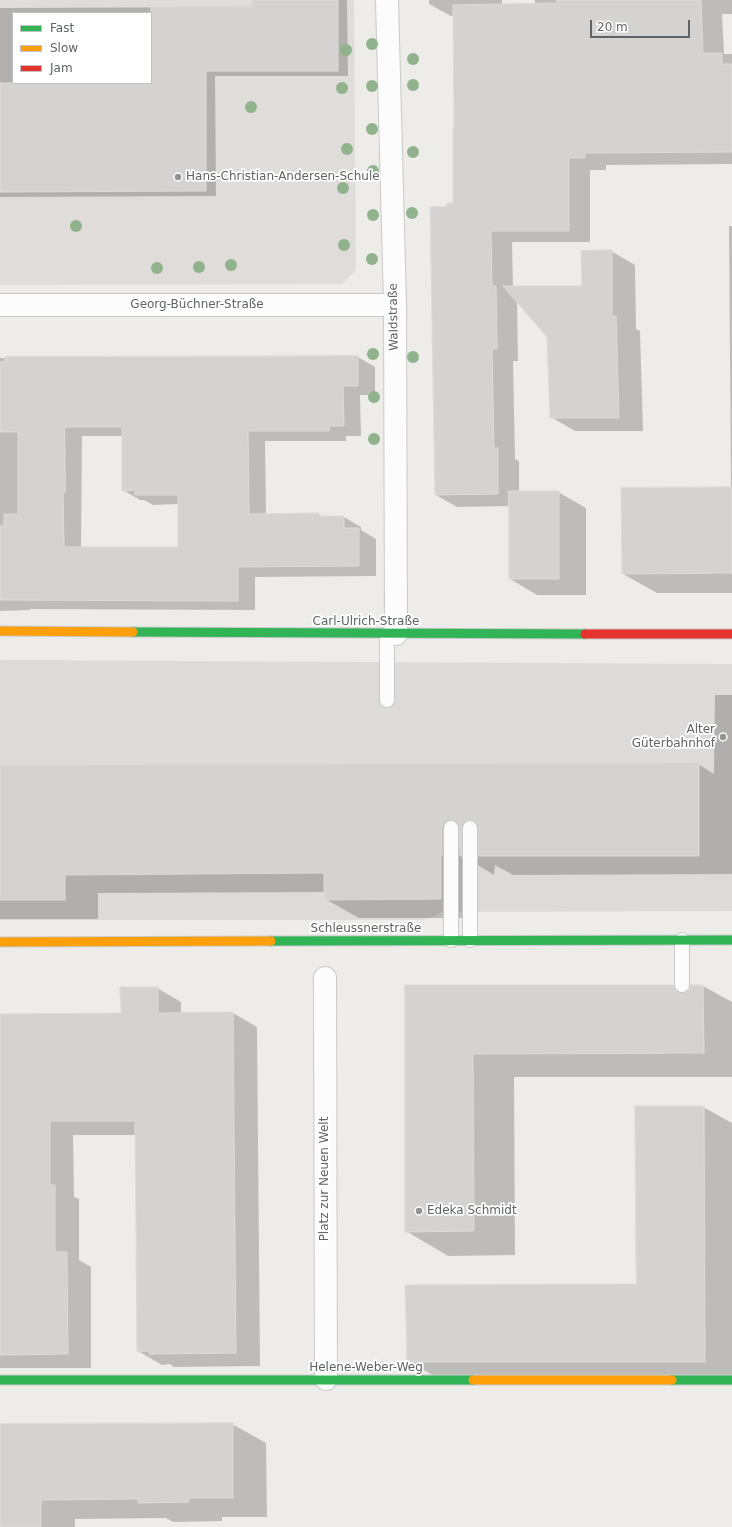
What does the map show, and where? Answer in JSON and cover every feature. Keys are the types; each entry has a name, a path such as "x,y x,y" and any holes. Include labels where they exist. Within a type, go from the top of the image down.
{"street":[{"name":"Waldstraße","path":"387,0 395,305 392,634"},
{"name":"Georg-Büchner-Straße","path":"0,305 395,305"},
{"name":"Carl-Ulrich-Straße","path":"0,631 392,634 732,634"},
{"name":"Schleussnerstraße","path":"0,942 732,940"},
{"name":"Platz zur Neuen Welt","path":"325,978 326,1379"},
{"name":"Helene-Weber-Weg","path":"0,1380 732,1380"}],"lane":[{"path":"387,700 392,634"},
{"path":"451,828 451,940"},
{"path":"470,828 470,940"},
{"path":"682,940 682,985"}],"shaded area":[{"name":"Hans-Christian-Andersen-Schule","path":"0,0 354,0 356,270 342,284 0,285"},
{"path":"0,660 732,664 732,911 441,912 434,917 422,920 0,920"}],"building":[{"path":"252,0 338,0 338,71 206,71 206,191 0,192 0,83 152,84 151,7 252,6"},
{"path":"557,0 701,0 703,53 722,53 722,64 732,64 732,152 585,153 585,158 569,158 569,231 491,231 492,286 496,286 497,349 492,349 494,448 498,448 498,494 435,495 430,207 447,206 447,203 453,203 453,5 557,3"},
{"path":"612,250 612,316 616,316 619,418 550,418 547,337 503,286 582,286 581,251"},
{"path":"358,356 358,386 343,386 344,426 329,426 329,431 248,431 249,514 319,513 319,516 344,516 344,528 359,528 359,566 238,567 238,601 0,600 0,526 4,526 4,514 18,514 18,432 0,432 0,362 5,361 5,357","holes":["65,427 122,427 122,491 135,490 135,495 178,495 178,547 64,547 63,492 65,492"]},
{"path":"732,487 732,573 622,574 621,488"},
{"path":"509,491 559,491 559,579 509,579"},
{"path":"699,763 699,856 478,856 478,828 475,821 470,820 465,821 462,824 462,856 460,856 459,828 456,821 451,820 444,823 442,828 441,899 324,900 324,873 65,875 65,900 0,900 0,765"},
{"path":"405,985 674,985 674,989 677,992 682,993 689,990 690,985 703,985 704,1053 473,1054 474,1231 405,1232"},
{"path":"120,987 158,987 158,1013 233,1012 236,1353 149,1354 149,1351 137,1352 135,1121 50,1121 50,1185 55,1185 55,1252 67,1252 68,1354 0,1355 0,1014 121,1013"},
{"path":"635,1106 704,1106 705,1362 407,1362 405,1285 636,1284"},
{"path":"233,1423 233,1498 189,1498 189,1502 138,1503 138,1499 41,1500 41,1527 0,1527 0,1424"}],"traffic: fast":[{"path":"133,632 585,634"},
{"path":"271,941 732,940"},
{"path":"0,1380 473,1380"},
{"path":"672,1380 732,1380"}],"traffic: slow":[{"path":"0,631 133,632"},
{"path":"0,942 271,941"},
{"path":"473,1380 672,1380"}],"traffic: jam":[{"path":"585,634 732,634"}],"place":[{"name":"Hans-Christian-Andersen-Schule","path":"178,177"},
{"name":"Alter Güterbahnhof","path":"723,737"},
{"name":"Edeka Schmidt","path":"419,1211"}]}
